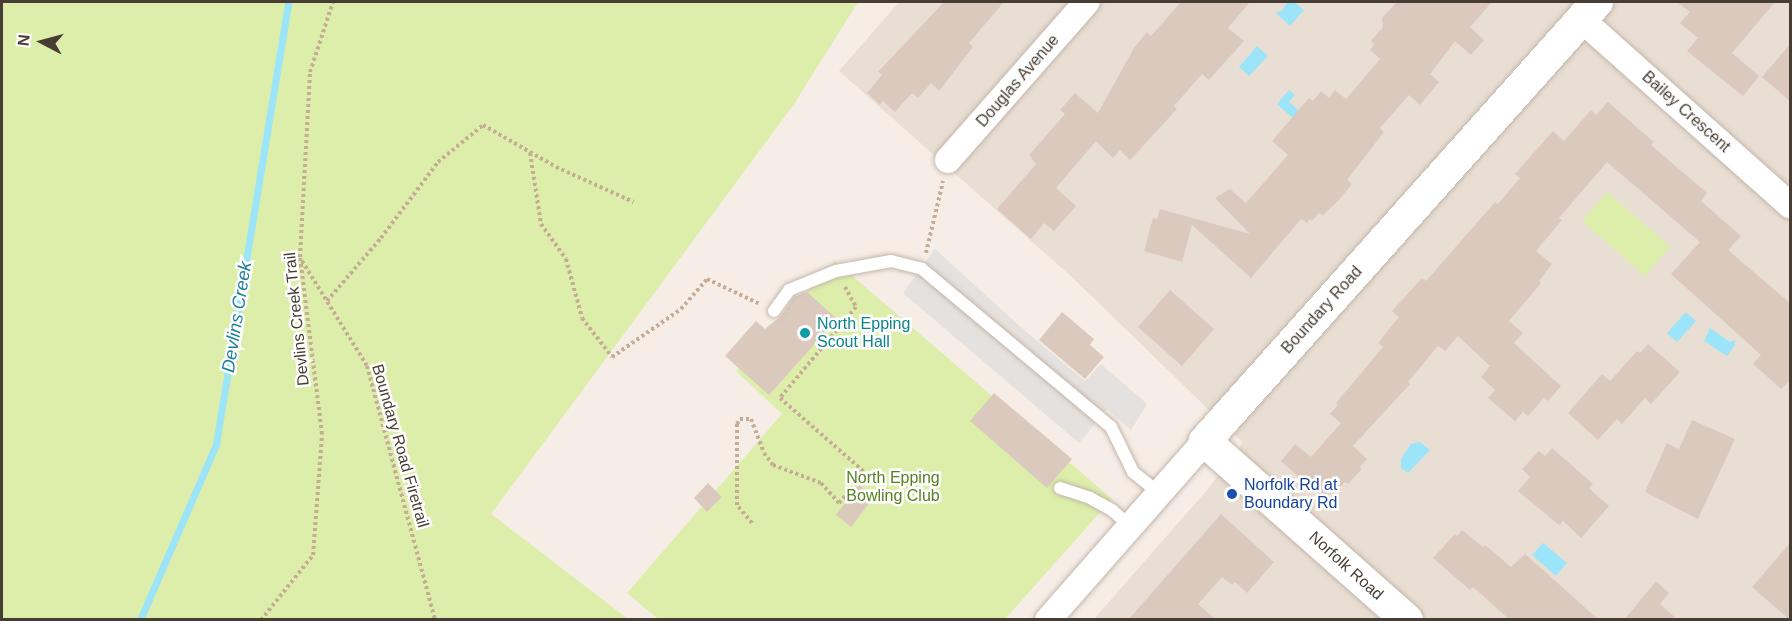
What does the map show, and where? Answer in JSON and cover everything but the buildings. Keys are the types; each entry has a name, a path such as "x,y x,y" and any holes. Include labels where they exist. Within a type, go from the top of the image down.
{"street":[{"name":"Douglas Avenue","path":"948,160 1087,2"},
{"name":"Bailey Crescent","path":"1589,10 1791,205"},
{"name":"Boundary Road","path":"1048,620 1589,10"},
{"name":"Norfolk Road","path":"1205,441 1407,620"}],"lane":[{"path":"774,311 789,290 836,271 891,261 922,269 1111,427 1133,472 1160,494"},
{"path":"1060,488 1090,498 1112,510 1131,527"}],"path":[{"name":"Devlins Creek Trail","path":"261,620 313,555 322,434 300,257 310,72 333,2"},
{"path":"327,301 381,238 438,162 483,125 530,153 634,202"},
{"path":"530,153 541,224 566,259 582,318 612,357 681,309 707,279 774,311"},
{"path":"922,269 948,160"},
{"name":"Boundary Road Firetrail","path":"300,257 367,366 435,620"},
{"path":"836,271 856,307 780,398 878,484"},
{"path":"752,523 737,505 737,424 740,419 751,418 764,453 773,465 821,483 839,503 864,474"}],"shaded area":[{"path":"899,2 1790,2 1790,619 1094,619 1207,490 1243,443 1073,278 839,71"},
{"path":"935,249 1023,329 1085,381 1101,364 1147,404 1131,430 1107,409 1079,443 903,293"}],"green space":[{"path":"2,2 858,2 794,104 491,514 628,619 2,619"},
{"path":"1607,192 1670,246 1645,276 1582,221"},
{"name":"North Epping Bowling Club","path":"835,261 1112,499 1005,619 658,619 627,593 782,414 736,371"}],"water":[{"path":"1287,2 1294,2 1304,10 1290,26 1276,13 1283,10"},
{"path":"1257,46 1268,56 1249,76 1239,67"},
{"path":"1289,90 1295,95 1289,102 1308,119 1302,126 1277,104"},
{"path":"1686,312 1696,321 1677,342 1667,333"},
{"path":"1710,328 1730,342 1735,340 1735,345 1727,356 1704,341"},
{"path":"1420,442 1430,450 1408,473 1401,468 1401,459 1411,444"},
{"path":"1543,543 1567,563 1556,576 1532,555"}],"waterway":[{"name":"Devlins Creek","path":"140,620 216,444 288,2"}],"place":[{"name":"North Epping Scout Hall","path":"805,333"},
{"name":"Norfolk Rd at Boundary Rd","path":"1232,494"}]}
